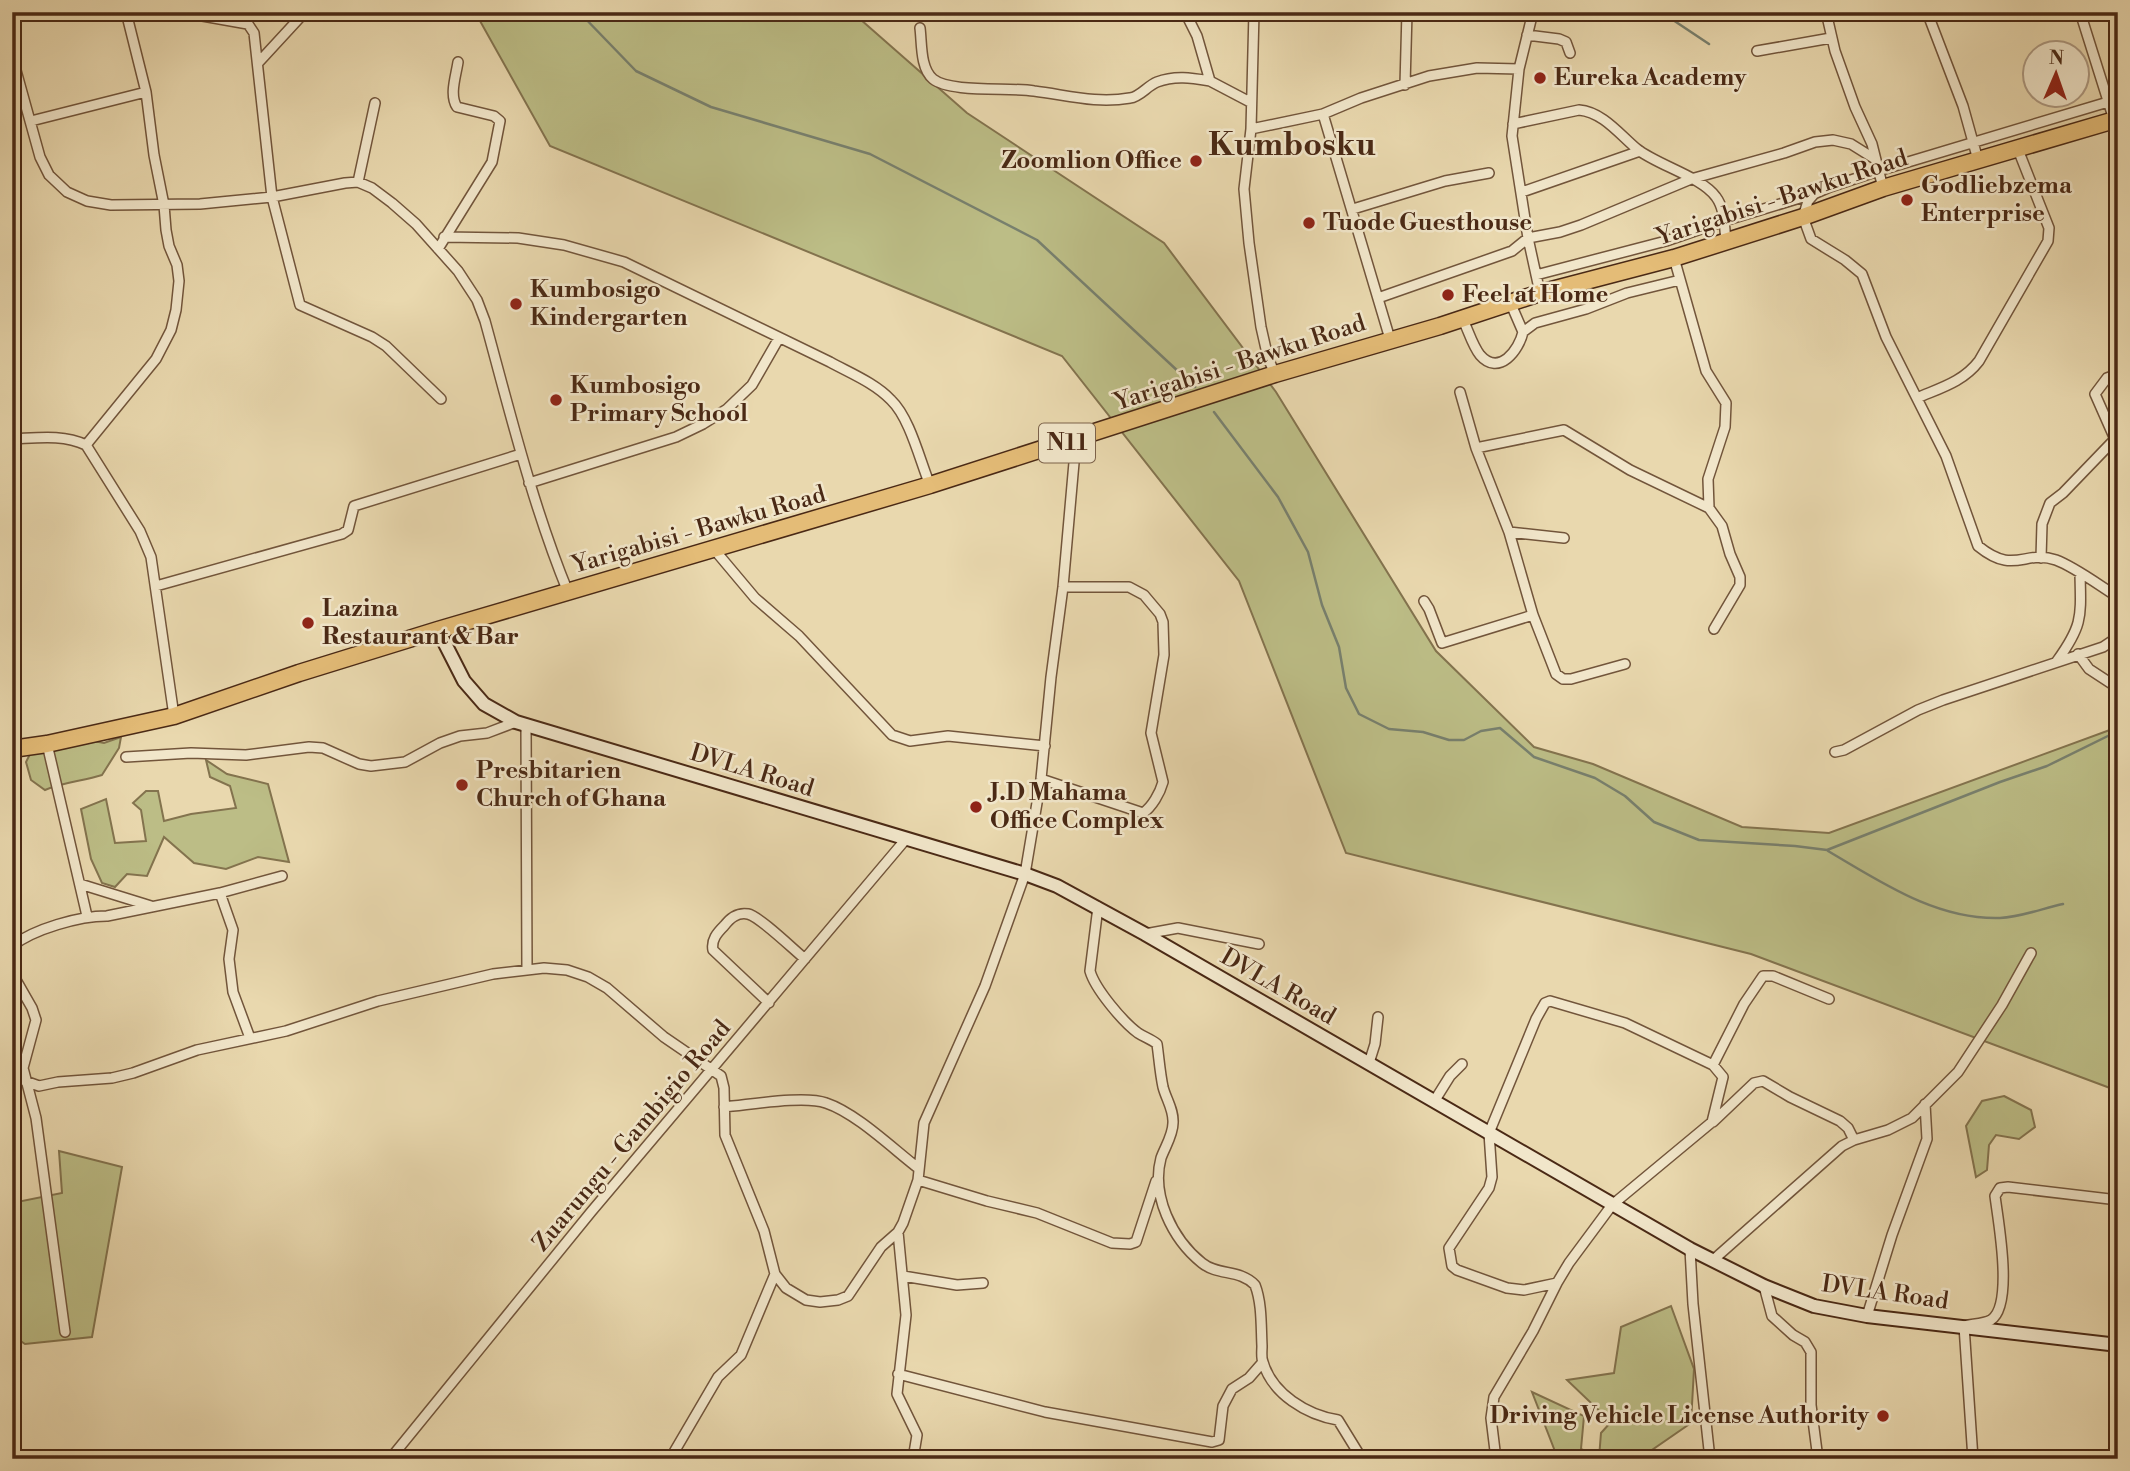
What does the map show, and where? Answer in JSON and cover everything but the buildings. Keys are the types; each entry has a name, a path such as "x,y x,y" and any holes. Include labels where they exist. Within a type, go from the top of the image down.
{"highway":[{"name":"Yarigabisi - Bawku Road","path":"12,749 174,716 299,673 930,485 1510,302 1674,258 1726,239 1803,217 1975,152 2017,147 2116,119"}],"street":[{"path":"86,445 156,359 171,330 179,281 166,230 146,92 126,12"},
{"path":"180,12 248,24 254,33 272,197 300,305 386,346 441,399"},
{"path":"258,62 305,12"},
{"path":"1185,12 1197,36 1210,81"},
{"path":"1254,12 1251,129 1244,189 1261,327 1268,358 1275,374"},
{"path":"1405,85 1407,12"},
{"path":"1533,12 1519,69 1513,148 1540,293"},
{"path":"1826,12 1831,38 1855,107 1872,144 1883,188"},
{"path":"1927,12 1963,106 1975,152"},
{"path":"2080,12 2108,103 2116,119"},
{"path":"920,28 925,65 932,78 943,84 1033,90 1102,101 1134,98 1157,82 1182,76 1210,81 1250,102"},
{"path":"1527,36 1559,39 1566,42 1570,53"},
{"path":"1757,51 1831,38"},
{"path":"12,55 44,166 49,175 67,192 87,201 111,205 164,205 272,197 358,182 372,188 416,224 458,271 477,300 529,483 568,593"},
{"path":"438,249 492,162 500,121 494,116 454,105 458,62"},
{"path":"1251,129 1323,114 1361,98 1429,76 1477,68 1519,69"},
{"path":"31,121 146,92"},
{"path":"358,182 375,103"},
{"path":"1536,275 1667,241 1814,194 1878,170 1975,152 2108,103"},
{"path":"1513,124 1584,110 1610,124 1640,152 1691,179 1717,198 1726,239"},
{"path":"1323,114 1390,339"},
{"path":"1378,298 1512,251 1528,238 1570,228 1691,179 1815,142 1833,140 1850,144 1875,159"},
{"path":"1917,398 1959,380 1970,372 1979,361 2048,241 2049,228 2017,147"},
{"path":"1522,192 1640,152"},
{"path":"1353,209 1444,181 1489,173"},
{"path":"1814,194 1808,201 1803,217 1811,239 1862,274 1886,337 1946,456 1978,546 1990,556 2005,561 2041,558 2057,561 2118,597"},
{"path":"444,237 518,238 564,245 624,262 852,374 892,400 902,415 930,485"},
{"path":"1674,258 1706,371 1726,403 1725,427 1708,479 1709,508"},
{"path":"1523,332 1535,323 1586,310 1627,293 1680,281"},
{"path":"1462,318 1480,355 1492,362 1506,360 1521,343 1523,332 1510,302"},
{"path":"529,483 676,437 703,424 727,409 752,386 779,338"},
{"path":"2041,558 2042,524 2050,502 2116,442 2095,394 2107,378 2118,374"},
{"path":"1460,392 1476,448 1509,532 1533,615 1556,674 1563,679 1571,679 1625,664"},
{"path":"1476,448 1564,430 1630,470 1709,508 1722,526 1740,577 1740,585 1714,629"},
{"path":"12,439 56,437 74,439 86,445 140,531 151,556 174,716"},
{"path":"25,1081 39,1086 58,1082 112,1079 197,1050 286,1031 378,1001 493,974 527,970 566,970 588,977 622,1000 664,1037 721,1076 726,1141 764,1231 775,1274 786,1288 806,1300 820,1302 848,1296 881,1247 898,1232 919,1180 924,1123 985,986 1025,874 1045,746 1076,440"},
{"path":"156,586 342,534 348,530 354,506 521,454"},
{"path":"1509,532 1564,538"},
{"path":"713,548 755,598 799,636 892,734 910,741 948,736 1045,746"},
{"path":"2057,661 2074,637 2078,625 2081,611 2080,574"},
{"path":"1041,779 1143,813 1161,790 1163,782 1151,733 1162,671 1163,622 1160,614 1144,595 1129,587 1063,587"},
{"path":"1424,601 1442,643 1533,615"},
{"name":"DVLA Road","path":"438,631 464,681 484,704 521,723 1025,874 1057,886 1146,933 1612,1205 1712,1261 1764,1286 1814,1306 1867,1316 2118,1345"},
{"path":"1835,752 1844,750 1918,710 2103,647 2118,637"},
{"path":"2078,654 2089,669 2118,688"},
{"path":"126,757 191,752 246,755 309,747 323,748 359,765 371,766 405,762 440,743 460,736 487,733 521,723 527,970"},
{"path":"47,744 87,916"},
{"name":"Zuarungu - Gambigio Road","path":"390,1459 591,1212 906,839"},
{"path":"12,946 23,937 87,916 107,916 220,893 282,876"},
{"path":"80,884 153,906"},
{"path":"220,893 233,930 229,959 233,992 250,1038"},
{"path":"919,1180 1037,1213 1112,1243 1136,1242 1173,1123 1172,1111 1164,1088 1157,1044 1135,1030 1092,979 1090,971 1098,907"},
{"path":"769,1003 713,950 714,938 724,925 739,914 754,916 805,959"},
{"path":"1146,933 1178,928 1259,944"},
{"path":"1712,1261 1830,1155 1854,1140 1888,1130 1912,1118 1958,1072 2003,1005 2031,953"},
{"path":"12,973 36,1020 23,1068 36,1118 65,1332"},
{"path":"1713,1065 1744,1004 1763,976 1773,976 1829,999"},
{"path":"1557,1283 1524,1290 1507,1288 1457,1270 1452,1266 1449,1248 1489,1188 1492,1170 1489,1133 1545,1003 1550,1001 1625,1023 1713,1065 1723,1077 1712,1122"},
{"path":"1369,1063 1375,1044 1378,1017"},
{"path":"1435,1100 1450,1076 1462,1064"},
{"path":"12,1077 23,1068"},
{"path":"1496,1459 1491,1418 1494,1397 1569,1263 1612,1205 1712,1122 1754,1083 1763,1080 1790,1097 1840,1121 1848,1128 1854,1140"},
{"path":"724,1107 798,1101 826,1102 849,1114 918,1168"},
{"path":"1867,1316 1927,1139 1925,1104"},
{"path":"1158,1173 1159,1191 1168,1218 1201,1262 1241,1275 1255,1285 1263,1363 1272,1381 1295,1404 1325,1418 1338,1420 1362,1459"},
{"path":"1973,1459 1964,1326 1991,1320 2001,1300 2002,1251 1995,1196 2000,1188 2008,1187 2118,1200"},
{"path":"898,1232 906,1315 897,1394 917,1435 913,1459"},
{"path":"1690,1249 1693,1304 1710,1459"},
{"path":"670,1459 718,1377 741,1355 775,1274"},
{"path":"902,1276 957,1285 983,1283"},
{"path":"1764,1286 1772,1316 1805,1342 1811,1352 1811,1405 1818,1459"},
{"path":"898,1374 1045,1412 1198,1442 1212,1442 1219,1440 1223,1406 1232,1389 1249,1378 1263,1363"}],"green space":[{"path":"475,12 852,12 967,113 1164,243 1276,392 1436,651 1534,747 1593,764 1742,827 1829,833 2118,727 2118,1091 1751,954 1346,853 1239,581 1062,356 550,146"},
{"path":"121,737 119,748 102,775 45,790 31,780 26,762 30,754 88,740 104,743"},
{"path":"206,760 227,774 268,784 289,862 258,857 226,869 194,863 164,837 147,876 127,874 115,887 102,883 91,859 81,809 106,799 115,843 146,841 141,810 133,803 146,791 158,791 164,821 236,808 230,786 210,777"},
{"path":"2004,1096 2031,1110 2035,1127 2019,1139 1996,1135 1989,1145 1987,1170 1976,1177 1966,1126 1982,1101"},
{"path":"59,1151 122,1167 92,1337 25,1344 12,1335 12,1203 62,1193"},
{"path":"1671,1306 1694,1369 1691,1423 1646,1454 1624,1459 1558,1459 1532,1392 1584,1416 1581,1449 1599,1458 1601,1433 1611,1422 1567,1380 1614,1373 1621,1327"}],"waterway":[{"path":"579,12 636,71 711,107 870,154 1037,240 1195,387"},
{"path":"1661,12 1709,44"},
{"path":"1214,412 1278,497 1308,552 1322,605 1339,647 1346,688 1359,714 1389,729 1423,732 1449,740 1464,740 1481,731 1500,728 1534,757 1595,778 1625,796 1654,822 1699,840 1827,850 2047,766 2118,731"},
{"path":"1828,851 1910,897 1954,913 2000,918 2063,904"}],"place":[{"name":"Eureka Academy","path":"1540,78"},
{"name":"Zoomlion Office","path":"1196,161"},
{"name":"Godliebzema Enterprise","path":"1907,200"},
{"name":"Tuode Guesthouse","path":"1309,223"},
{"name":"Feel at Home","path":"1448,295"},
{"name":"Kumbosigo Kindergarten","path":"516,304"},
{"name":"Kumbosigo Primary School","path":"556,400"},
{"name":"Lazina Restaurant & Bar","path":"308,623"},
{"name":"Presbitarien Church of Ghana","path":"462,785"},
{"name":"J.D Mahama Office Complex","path":"976,807"},
{"name":"Driving Vehicle License Authority","path":"1883,1416"}],"district":[{"name":"Kumbosku","path":"1292,145"}]}
